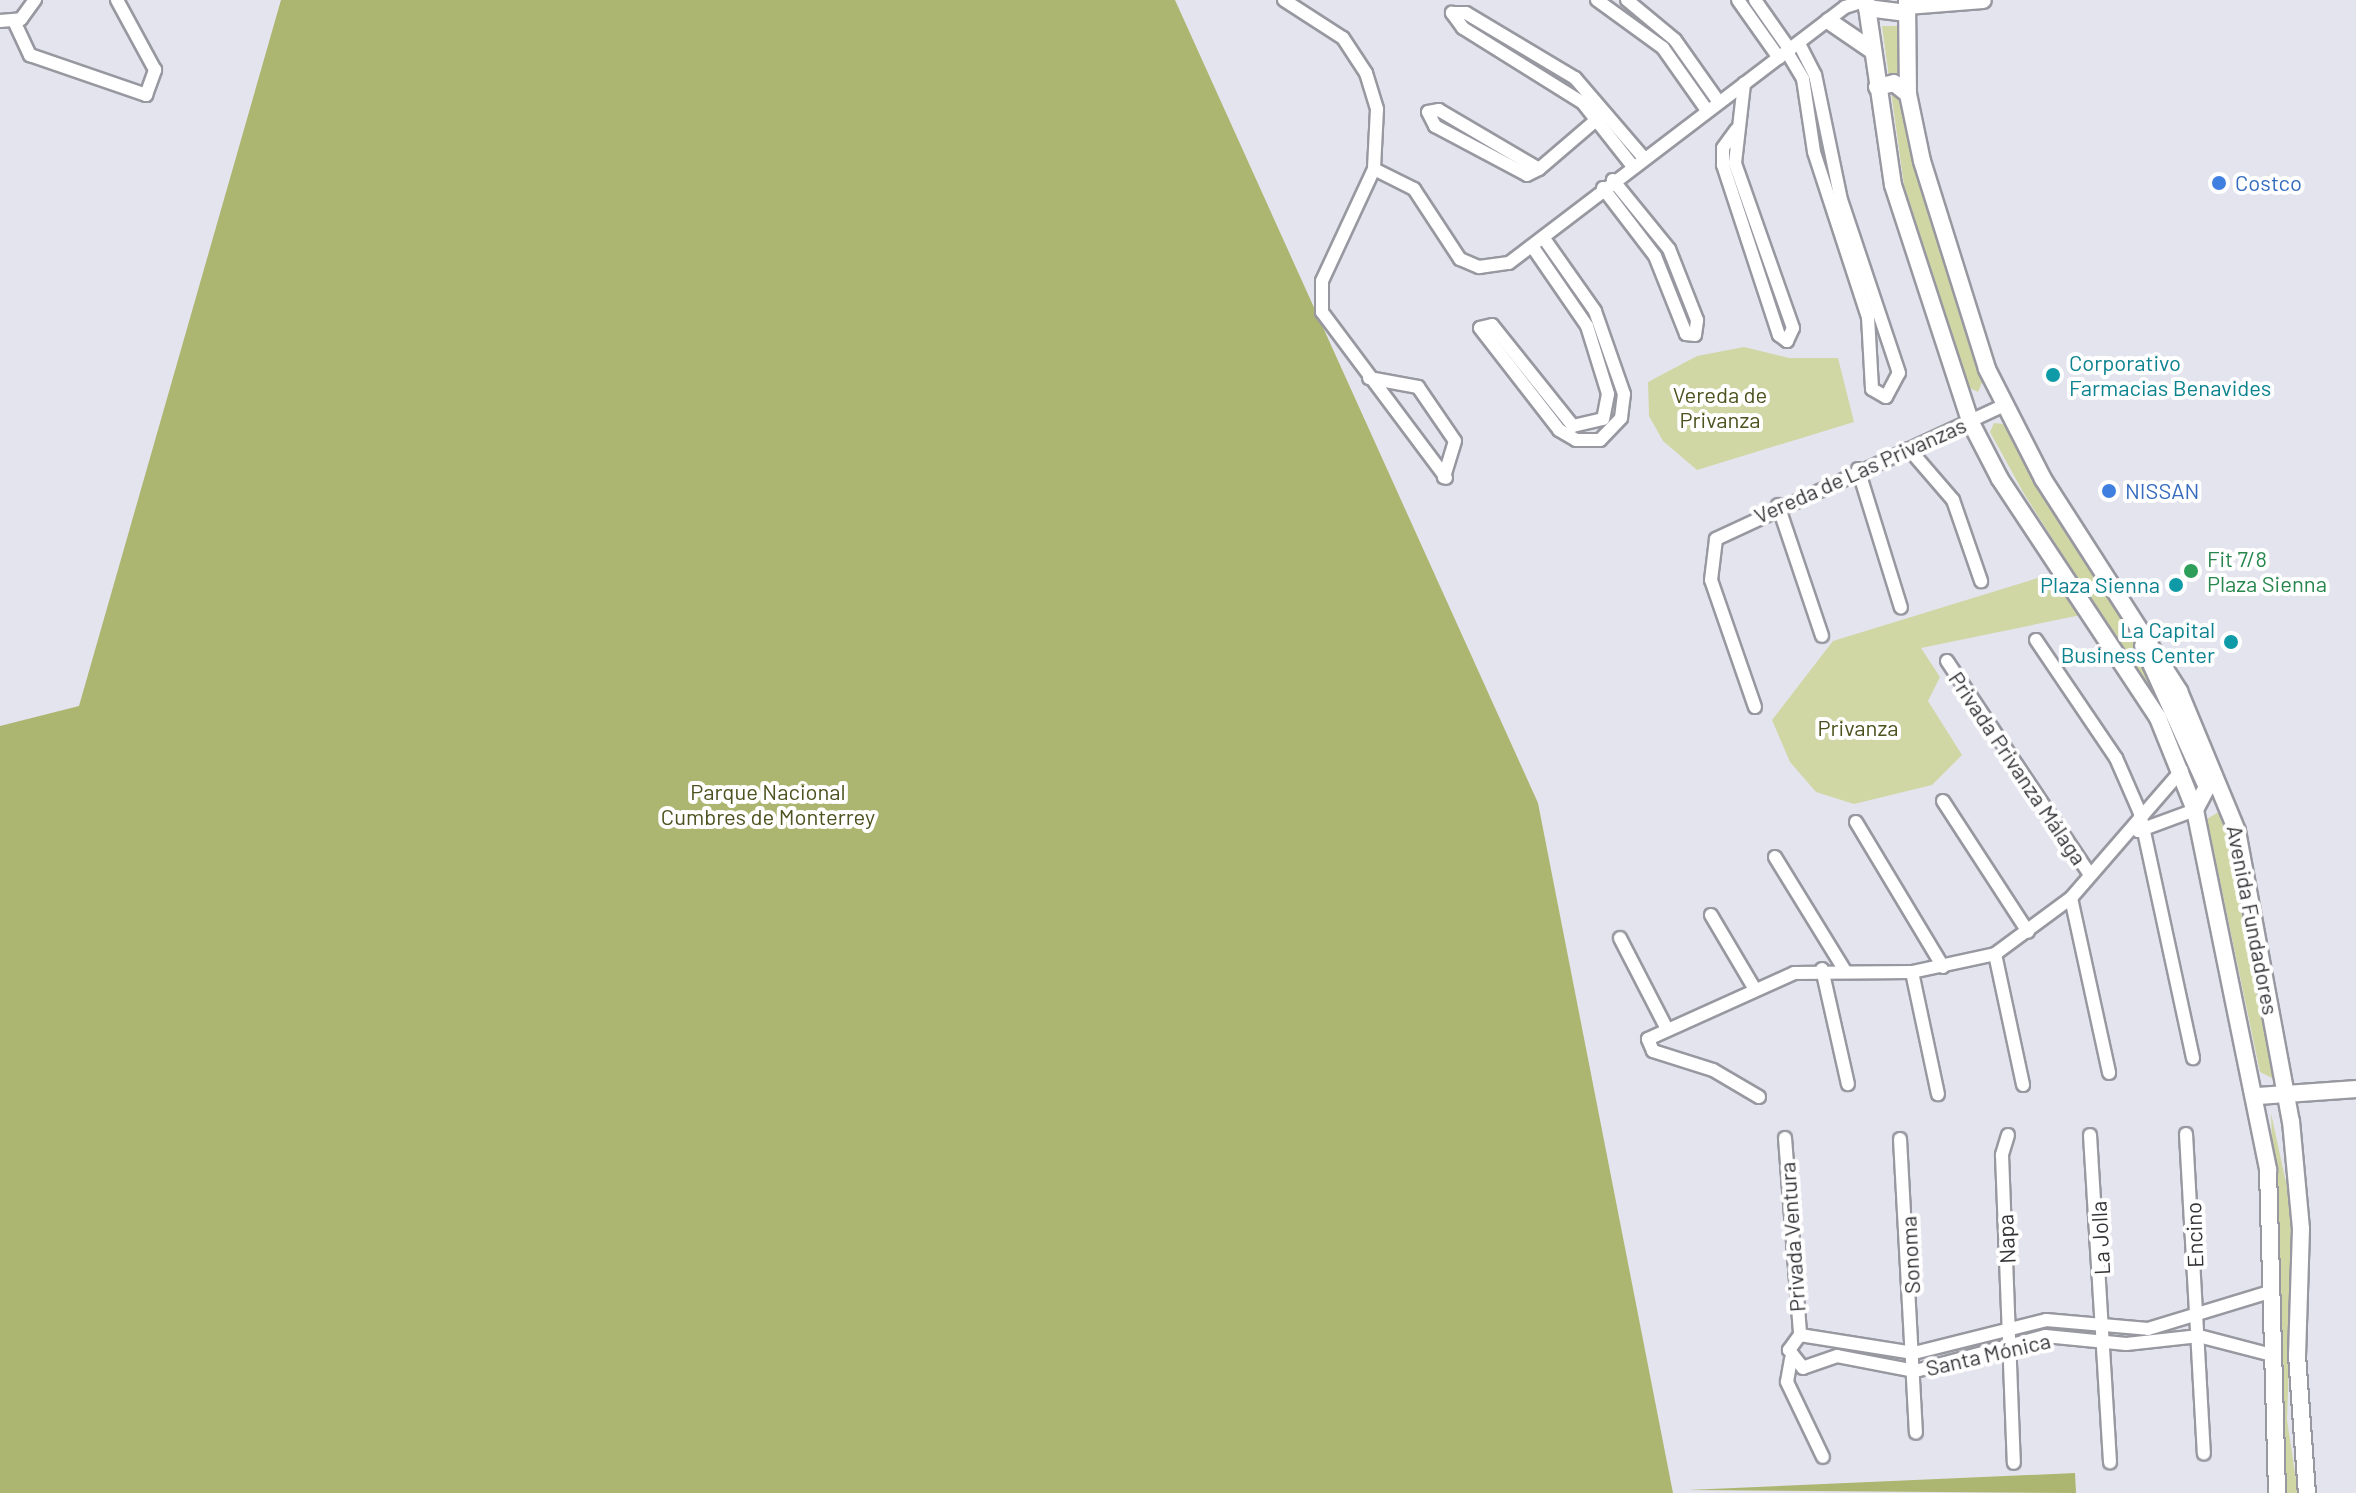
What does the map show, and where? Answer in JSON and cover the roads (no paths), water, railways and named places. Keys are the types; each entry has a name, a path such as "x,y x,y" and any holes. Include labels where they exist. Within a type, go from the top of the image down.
{"main road":[{"path":"1867,3 1907,6 1983,0"},
{"name":"Avenida Fundadores","path":"1867,3 1877,87 1902,221 1970,421 2000,479 2134,679 2182,770 2195,810 2259,1096 2272,1221 2268,1354 2277,1493"},
{"name":"Avenida Fundadores","path":"1907,6 1908,94 1958,282 2003,406 2179,691 2227,795 2286,1092 2301,1229 2297,1355 2307,1493"},
{"path":"1831,20 1873,51"},
{"path":"1877,87 1894,83 1908,94"},
{"path":"2144,636 2144,655 2207,787 2195,810"},
{"path":"2259,1096 2356,1089"}],"street":[{"path":"0,21 14,21 35,0"},
{"path":"14,21 30,55 146,95 155,70 117,0"},
{"path":"1284,0 1327,23 1366,73 1377,109 1374,169 1322,281 1319,303 1369,378 1445,478 1455,441 1418,387 1369,378"},
{"path":"1597,0 1663,48 1706,109"},
{"path":"1738,0 1815,75 1835,202 1871,330 1872,389 1886,397 1899,373 1835,202"},
{"path":"1755,0 1789,51"},
{"path":"1623,17 1629,2 1675,40 1718,101"},
{"path":"1831,20 1846,3 1867,3"},
{"path":"1374,169 1414,189 1446,245 1470,264 1499,266 1532,246 1637,160 1706,109 1831,20 1867,3"},
{"path":"1603,114 1463,28 1452,13 1526,49 1575,78 1603,114 1637,160"},
{"path":"1518,62 1526,49"},
{"path":"1744,84 1736,130 1723,148 1723,165 1793,328 1787,341 1779,335 1755,241"},
{"path":"1539,169 1439,110 1428,112 1435,126 1509,169 1527,175 1539,169 1603,114"},
{"path":"1608,184 1669,249 1697,320 1695,335 1686,334 1655,256 1608,184"},
{"path":"1543,237 1588,313 1624,403 1616,426 1600,440 1567,436 1530,383 1483,322 1481,331 1530,383 1567,422 1594,426"},
{"path":"1532,246 1588,313 1608,394 1594,426 1600,440"},
{"name":"Vereda de Las Privanzas","path":"1755,707 1711,580 1710,548 1719,536 1778,505 2003,406"},
{"path":"1909,449 1953,500 1981,581"},
{"path":"1858,469 1901,608"},
{"path":"1778,505 1822,636"},
{"path":"2036,640 2116,758 2140,813 2193,1058"},
{"name":"Privada Privanza Málaga","path":"1947,661 2090,875"},
{"path":"1759,1097 1713,1070 1648,1048 1651,1033 1753,986 1822,969 1912,972 1995,954 2071,898 2124,837 2140,813 2182,770"},
{"path":"1943,801 2028,932"},
{"path":"2124,837 2195,810"},
{"path":"1856,822 1943,967"},
{"path":"1775,857 1845,971"},
{"name":"Privada Privanza Málaga","path":"2071,898 2109,1073"},
{"path":"1711,915 1753,986"},
{"path":"1620,938 1665,1025"},
{"path":"1995,954 2023,1085"},
{"path":"1822,969 1848,1084"},
{"path":"1912,972 1938,1094"},
{"name":"Encino","path":"2186,1134 2204,1453"},
{"name":"Napa","path":"2008,1135 2002,1155 2014,1463"},
{"name":"La Jolla","path":"2090,1135 2104,1323 2110,1462"},
{"name":"Privada Ventura","path":"1785,1138 1800,1335"},
{"name":"Sonoma","path":"1900,1139 1916,1433"},
{"name":"Santa Mónica","path":"1800,1335 1914,1353 1964,1346 2010,1326 2104,1323 2148,1329 2270,1292"},
{"path":"1800,1335 1787,1382 1823,1457"},
{"name":"Santa Mónica","path":"1791,1359 1803,1368 1837,1356 1915,1371 2045,1336 2105,1340 2199,1336 2268,1354"},
{"path":"1837,1356 1838,1341"}],"place":[{"name":"Costco","path":"2219,183"},
{"name":"Corporativo Farmacias Benavides","path":"2053,375"},
{"name":"NISSAN","path":"2109,491"},
{"name":"Fit 7/8 Plaza Sienna","path":"2191,571"},
{"name":"Plaza Sienna","path":"2176,585"},
{"name":"La Capital Business Center","path":"2231,642"}],"park label":[{"name":"Vereda de Privanza","path":"1720,406"},
{"name":"Privanza","path":"1858,728"},
{"name":"Parque Nacional Cumbres de Monterrey","path":"768,804"}]}
